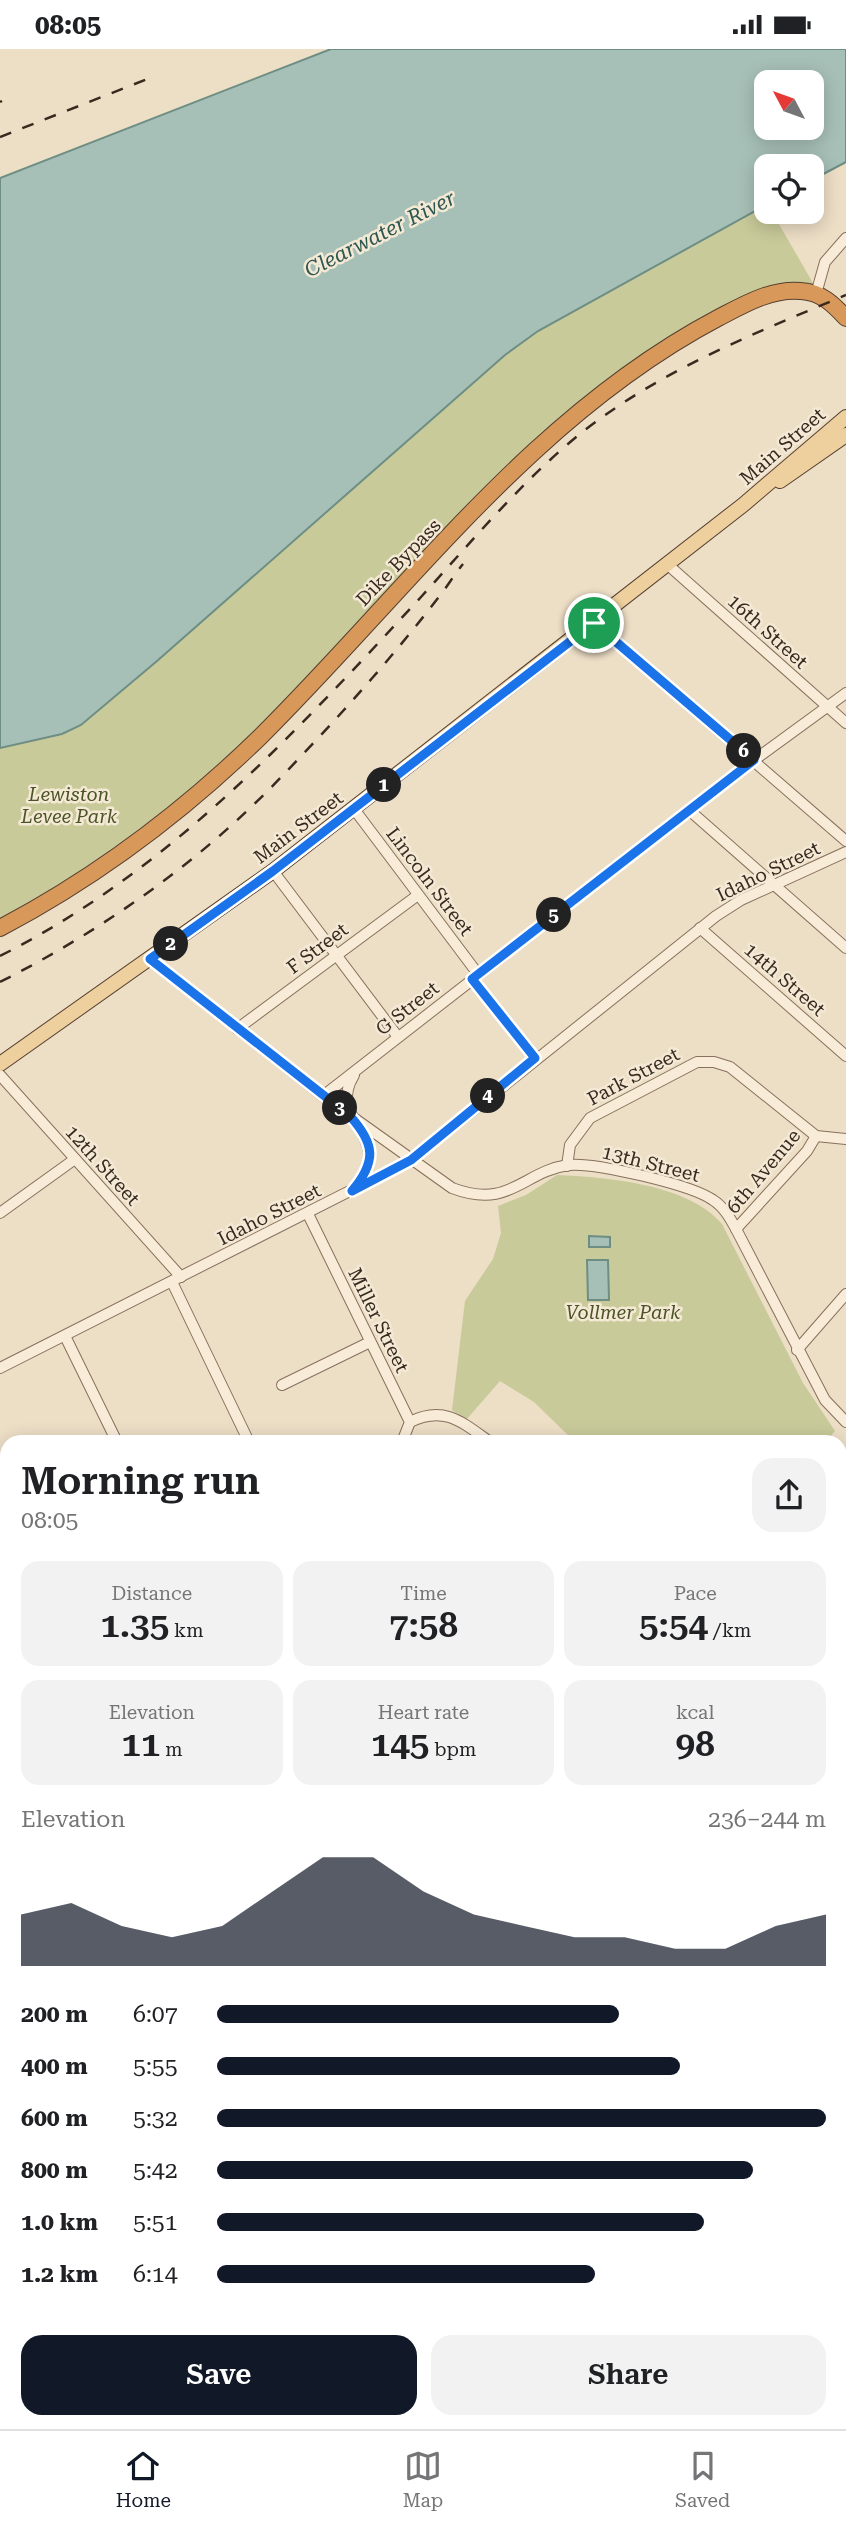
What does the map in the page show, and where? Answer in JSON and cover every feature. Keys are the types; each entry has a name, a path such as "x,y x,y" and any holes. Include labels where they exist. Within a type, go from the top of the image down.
{"highway":[{"name":"Dike Bypass","path":"0,928 124,851 206,786 260,736 529,455 600,393 674,342 752,302 786,291 816,294"},
{"path":"816,294 843,313"}],"main road":[{"name":"Main Street","path":"0,1064 273,871 743,505 846,417"},
{"name":"Main Street","path":"743,505 846,435"}],"street":[{"path":"816,294 825,262 846,238"},
{"name":"16th Street","path":"667,564 846,723"},
{"path":"594,623 846,841"},
{"name":"G Street","path":"323,1096 754,760 826,705 846,694"},
{"name":"Lincoln Street","path":"354,809 535,1058"},
{"path":"689,810 846,947"},
{"name":"Idaho Street","path":"0,1368 411,1160 535,1058 730,906 846,852"},
{"path":"273,871 398,1037"},
{"name":"F Street","path":"237,1029 418,895"},
{"name":"14th Street","path":"700,929 846,1056"},
{"name":"13th Street","path":"150,959 323,1096 452,1188 486,1195 512,1190 567,1165 597,1166 697,1192 722,1207 825,1400 846,1422"},
{"name":"Park Street","path":"567,1165 570,1146 590,1118 697,1062 722,1063 738,1071 816,1136"},
{"path":"352,1191 367,1170 371,1157 365,1135 350,1116 346,1093 358,1068"},
{"name":"12th Street","path":"0,1075 75,1159 176,1280 246,1435"},
{"path":"816,1136 846,1139"},
{"name":"6th Avenue","path":"736,1229 807,1151 816,1136"},
{"path":"0,1213 75,1159"},
{"name":"Miller Street","path":"308,1214 410,1422"},
{"path":"797,1350 846,1294"},
{"path":"65,1336 114,1435"},
{"path":"282,1385 370,1342"},
{"path":"405,1435 410,1422 423,1416 441,1413 477,1435"}],"green space":[{"name":"Lewiston Levee Park","path":"754,212 754,224 779,224 817,290 765,296 600,393 206,786 0,928 0,748 62,735 81,725 505,355 538,331"},
{"name":"Vollmer Park","path":"557,1175 598,1178 668,1191 707,1210 722,1224 803,1383 835,1431 832,1435 568,1435 534,1402 500,1381 466,1420 452,1410 465,1301 493,1259 501,1233 498,1206 526,1195"}],"water":[{"name":"Clearwater River","path":"331,49 846,49 846,162 824,174 824,154 754,154 754,212 538,331 505,355 81,725 62,734 0,748 0,178"},
{"path":"589,1236 610,1237 610,1247 589,1247"},
{"path":"587,1260 608,1260 609,1300 588,1300"}],"railway":[{"path":"0,137 155,76"},
{"path":"0,956 61,922 119,883 174,841 226,796 325,699 518,491 581,433 643,390 675,372 742,339 846,295"},
{"path":"0,982 115,915 152,890 221,834 285,773 344,710 402,643 463,564"}],"route":[{"path":"594,623 754,760 472,979 535,1058 411,1160 352,1191 367,1170 371,1157 369,1143 361,1128 350,1116 150,959 273,871 594,623"}]}
